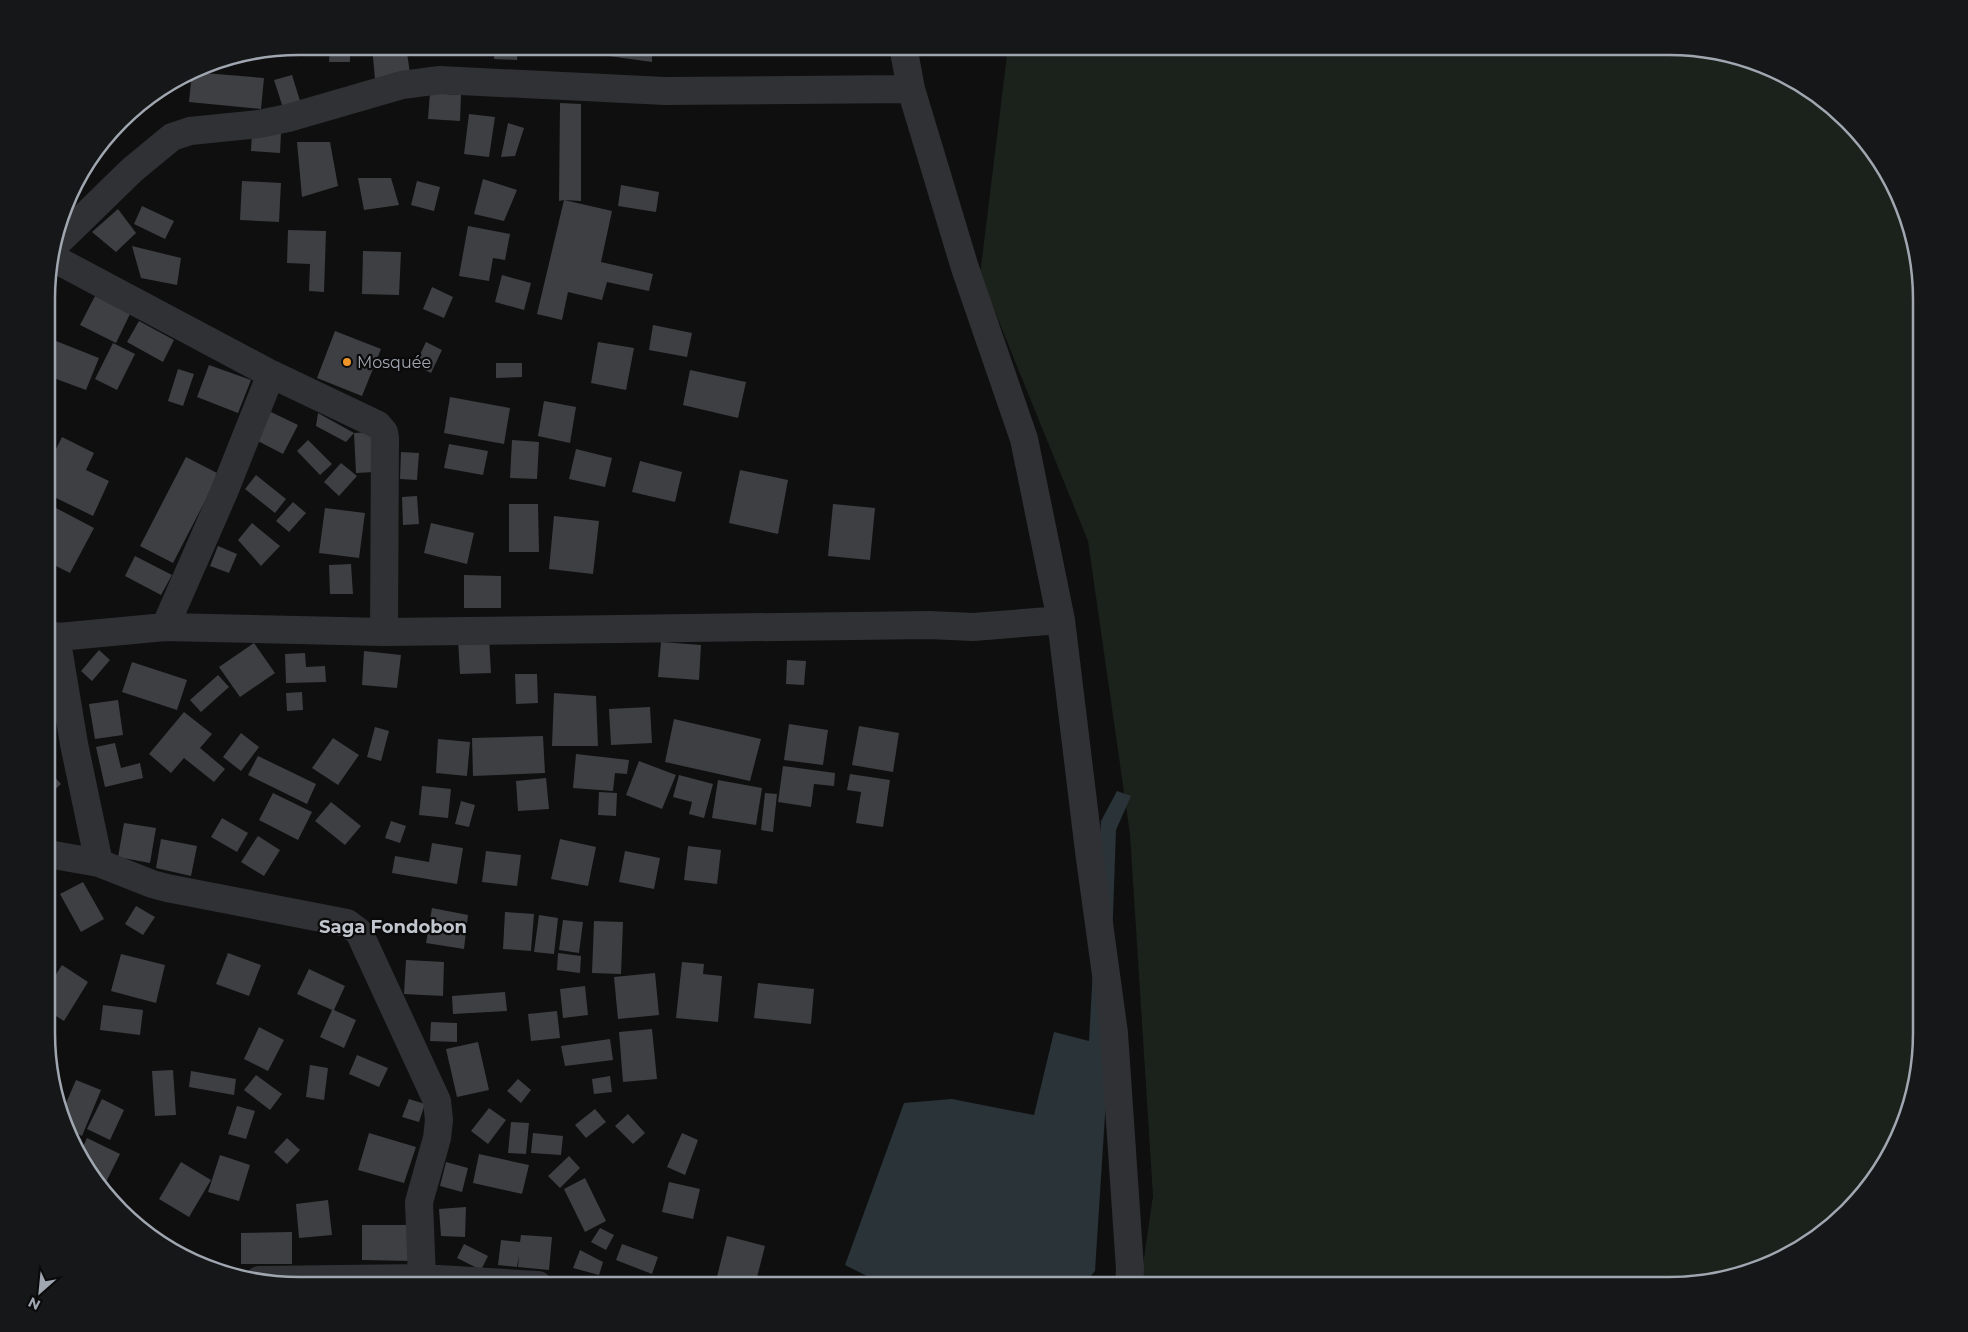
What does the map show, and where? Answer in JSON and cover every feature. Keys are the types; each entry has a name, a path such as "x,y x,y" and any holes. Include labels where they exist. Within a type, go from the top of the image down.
{"street":[{"path":"905,55 911,89 965,268 1024,439 1061,620 1114,1033 1124,1277"},
{"path":"63,237 132,170 172,137 190,131 259,124 288,118 402,85 440,80 665,91 911,89"},
{"path":"58,261 271,374 378,425 384,432 384,632"},
{"path":"165,627 224,492 271,374"},
{"path":"55,637 165,627 384,632 929,625 973,628 1061,620"},
{"path":"55,652 99,864"},
{"path":"55,855 99,864 152,884 347,923 359,932 437,1101 440,1120 437,1138 419,1202 418,1215 422,1277"}],"shaded area":[{"path":"1007,55 1669,55 1701,57 1732,63 1777,80 1804,96 1830,116 1852,138 1872,164 1888,191 1905,236 1911,267 1913,299 1913,1033 1911,1065 1905,1096 1888,1141 1872,1168 1852,1194 1830,1216 1804,1236 1777,1252 1732,1269 1701,1275 1669,1277 1141,1277 1153,1196 1130,834 1088,541 980,275"},
{"path":"1117,791 1131,796 1116,830 1107,1084 1095,1271 1090,1277 869,1277 845,1265 904,1103 952,1099 1034,1115 1054,1032 1089,1041 1101,821"}],"building":[{"path":"329,55 350,55 350,62 329,62"},
{"path":"373,55 407,55 410,73 375,79"},
{"path":"494,55 517,55 517,60 494,59"},
{"path":"601,55 652,55 652,62"},
{"path":"208,73 264,78 261,109 189,102 191,80"},
{"path":"292,75 301,104 284,111 274,80"},
{"path":"430,93 461,95 460,121 428,119"},
{"path":"560,103 581,104 581,201 559,201"},
{"path":"469,114 495,117 489,157 464,154"},
{"path":"508,123 524,128 515,156 501,157"},
{"path":"252,131 281,133 280,153 251,151"},
{"path":"297,142 330,142 338,186 302,197"},
{"path":"358,178 391,178 399,205 364,210"},
{"path":"483,179 517,190 504,221 474,214"},
{"path":"242,181 281,183 279,222 240,220"},
{"path":"417,181 440,187 434,211 411,205"},
{"path":"621,185 659,192 656,212 618,206"},
{"path":"564,200 612,211 601,262 653,274 649,291 607,282 602,300 568,292 562,320 537,314"},
{"path":"142,206 174,221 165,239 134,224"},
{"path":"118,209 136,233 116,252 92,232"},
{"path":"468,226 510,234 505,260 493,258 489,281 459,276"},
{"path":"288,230 326,231 324,292 309,291 310,264 287,263"},
{"path":"132,246 181,258 177,285 141,278"},
{"path":"363,251 401,252 399,295 362,294"},
{"path":"502,275 531,283 524,310 495,302"},
{"path":"432,287 453,297 444,318 423,309"},
{"path":"95,296 130,314 116,343 80,325"},
{"path":"139,321 174,340 163,362 127,342"},
{"path":"653,325 692,333 687,357 649,350"},
{"path":"335,331 381,349 362,396 317,378"},
{"path":"56,341 99,358 86,390 55,379"},
{"path":"426,342 442,350 431,373 415,365"},
{"path":"598,342 634,348 626,390 591,383"},
{"path":"113,343 135,354 117,390 95,379"},
{"path":"496,363 522,363 522,377 496,378"},
{"path":"209,365 251,380 238,413 197,397"},
{"path":"178,369 194,374 183,406 168,401"},
{"path":"690,370 746,382 738,418 683,405"},
{"path":"450,397 510,408 504,444 444,433"},
{"path":"544,401 576,407 570,443 538,436"},
{"path":"271,412 298,425 283,454 256,440"},
{"path":"318,413 354,433 346,442 316,426"},
{"path":"373,432 375,472 356,473 354,433"},
{"path":"62,437 94,453 86,470 109,481 93,516 55,497 55,451"},
{"path":"308,440 332,464 320,475 297,451"},
{"path":"512,440 539,442 537,479 510,478"},
{"path":"449,444 488,451 483,475 444,468"},
{"path":"576,449 612,458 605,487 569,479"},
{"path":"401,452 419,453 417,480 400,479"},
{"path":"186,457 219,474 173,563 140,546"},
{"path":"640,461 682,472 675,502 632,492"},
{"path":"341,463 357,476 339,496 324,482"},
{"path":"740,470 788,480 778,534 729,523"},
{"path":"256,475 286,499 275,513 245,489"},
{"path":"417,496 419,524 403,525 402,497"},
{"path":"293,502 306,513 289,532 276,521"},
{"path":"509,504 538,504 539,552 509,552"},
{"path":"833,504 875,508 870,560 828,556"},
{"path":"56,508 94,528 70,573 55,566"},
{"path":"325,508 365,513 359,558 319,553"},
{"path":"554,516 599,521 593,574 549,569"},
{"path":"252,523 280,546 261,566 238,540"},
{"path":"431,523 474,533 467,564 424,553"},
{"path":"218,546 237,554 229,573 210,566"},
{"path":"135,556 172,575 161,595 125,576"},
{"path":"351,564 353,594 330,594 329,565"},
{"path":"464,575 501,576 501,608 464,608"},
{"path":"489,637 491,673 460,674 458,639"},
{"path":"661,642 701,645 699,680 658,677"},
{"path":"254,643 275,673 240,697 219,667"},
{"path":"99,650 110,660 92,681 81,671"},
{"path":"364,651 401,655 397,688 362,685"},
{"path":"305,653 306,667 325,666 326,682 286,683 285,654"},
{"path":"787,660 806,661 804,685 786,684"},
{"path":"132,662 187,680 177,710 122,692"},
{"path":"515,674 537,674 538,703 516,704"},
{"path":"218,675 229,687 201,712 190,700"},
{"path":"302,692 303,710 287,711 286,693"},
{"path":"554,693 596,696 598,746 552,746"},
{"path":"118,700 123,735 95,739 89,704"},
{"path":"650,707 652,743 611,745 609,709"},
{"path":"184,712 212,734 200,748 225,769 214,782 184,758 171,773 149,754"},
{"path":"674,719 761,739 750,781 665,762"},
{"path":"789,724 828,730 823,765 784,760"},
{"path":"859,726 899,733 893,772 852,765"},
{"path":"375,727 389,731 381,761 367,757"},
{"path":"241,733 259,747 241,771 223,757"},
{"path":"543,736 545,773 473,776 472,738"},
{"path":"333,738 359,755 338,785 312,768"},
{"path":"438,739 470,742 467,776 436,773"},
{"path":"115,743 121,768 140,763 143,778 105,787 96,747"},
{"path":"576,754 629,760 627,774 615,773 613,791 573,788"},
{"path":"258,756 316,784 307,804 248,775"},
{"path":"639,761 676,775 662,809 626,795"},
{"path":"783,766 835,773 834,786 814,784 811,807 778,802"},
{"path":"850,774 890,780 883,827 856,823 861,792 847,790"},
{"path":"679,775 713,784 704,818 689,814 692,802 673,797"},
{"path":"55,778 61,784 55,790"},
{"path":"546,778 549,809 518,811 516,781"},
{"path":"718,780 762,788 756,825 712,818"},
{"path":"422,786 451,789 448,818 419,815"},
{"path":"599,792 617,793 616,816 598,815"},
{"path":"273,793 312,812 298,840 259,820"},
{"path":"765,793 777,794 773,832 761,830"},
{"path":"461,801 475,805 469,827 455,824"},
{"path":"331,802 361,826 345,845 315,821"},
{"path":"222,818 248,833 237,852 211,837"},
{"path":"391,821 406,826 400,843 385,838"},
{"path":"124,823 156,828 150,863 118,857"},
{"path":"258,836 280,850 264,876 241,862"},
{"path":"161,839 197,846 191,876 156,868"},
{"path":"560,839 596,847 588,886 551,879"},
{"path":"432,843 463,848 457,884 392,873 395,856 429,862"},
{"path":"688,846 721,850 717,884 684,880"},
{"path":"486,851 521,855 517,886 482,882"},
{"path":"625,851 660,858 654,889 619,882"},
{"path":"83,882 104,919 81,932 60,894"},
{"path":"136,906 155,917 143,935 125,924"},
{"path":"432,908 468,915 464,949 426,943"},
{"path":"505,912 534,914 531,951 503,949"},
{"path":"539,915 558,918 554,954 534,952"},
{"path":"563,920 583,922 579,953 559,950"},
{"path":"594,921 623,922 621,974 592,973"},
{"path":"228,953 261,965 249,996 216,984"},
{"path":"558,953 581,956 580,973 557,970"},
{"path":"121,954 165,965 156,1003 111,991"},
{"path":"406,960 444,962 443,996 404,994"},
{"path":"682,962 704,964 703,974 722,976 718,1022 676,1018"},
{"path":"62,965 88,982 64,1021 55,1015 55,976"},
{"path":"309,969 345,986 334,1010 356,1020 344,1048 320,1037 332,1010 297,994"},
{"path":"655,973 659,1015 618,1019 614,977"},
{"path":"758,983 814,989 811,1024 754,1018"},
{"path":"585,986 588,1015 563,1018 560,989"},
{"path":"505,992 507,1011 453,1014 452,996"},
{"path":"103,1005 143,1010 140,1035 100,1030"},
{"path":"557,1011 560,1038 531,1041 528,1014"},
{"path":"431,1022 457,1023 457,1042 430,1041"},
{"path":"259,1027 284,1040 268,1071 244,1059"},
{"path":"652,1029 657,1079 623,1082 619,1032"},
{"path":"610,1039 613,1060 565,1066 561,1046"},
{"path":"478,1042 489,1090 457,1097 446,1049"},
{"path":"357,1055 388,1068 379,1087 349,1074"},
{"path":"310,1065 328,1068 324,1100 306,1097"},
{"path":"173,1070 176,1115 155,1116 152,1071"},
{"path":"191,1071 236,1079 234,1095 189,1087"},
{"path":"256,1075 282,1094 270,1110 244,1090"},
{"path":"610,1076 612,1092 594,1094 592,1079"},
{"path":"518,1079 531,1090 521,1103 507,1091"},
{"path":"76,1080 101,1090 82,1136 77,1134 66,1104"},
{"path":"102,1099 124,1110 110,1140 87,1129"},
{"path":"409,1099 425,1104 419,1122 402,1117"},
{"path":"237,1106 255,1111 246,1139 228,1134"},
{"path":"489,1108 506,1120 488,1144 471,1131"},
{"path":"595,1109 606,1122 586,1138 575,1125"},
{"path":"628,1114 645,1133 633,1144 615,1126"},
{"path":"511,1122 529,1123 526,1154 508,1153"},
{"path":"369,1133 416,1147 404,1183 358,1170"},
{"path":"533,1133 563,1136 561,1155 531,1153"},
{"path":"682,1133 698,1140 685,1175 667,1167"},
{"path":"87,1138 120,1154 106,1181 96,1168 83,1146"},
{"path":"287,1138 300,1150 287,1164 274,1152"},
{"path":"479,1154 529,1165 522,1194 473,1183"},
{"path":"220,1155 250,1165 239,1201 208,1192"},
{"path":"569,1156 580,1168 560,1188 548,1176"},
{"path":"181,1162 211,1180 189,1217 159,1199"},
{"path":"446,1162 468,1168 462,1192 440,1186"},
{"path":"585,1178 606,1221 585,1232 564,1189"},
{"path":"669,1182 700,1189 693,1219 662,1212"},
{"path":"328,1200 332,1235 299,1238 296,1204"},
{"path":"466,1207 465,1237 441,1236 439,1209"},
{"path":"362,1225 412,1225 412,1261 362,1260"},
{"path":"600,1228 614,1235 606,1250 591,1242"},
{"path":"292,1232 292,1264 241,1264 241,1233"},
{"path":"521,1235 552,1237 549,1270 518,1267 519,1255 517,1267 498,1265 501,1240 520,1242"},
{"path":"727,1236 765,1246 757,1277 717,1277"},
{"path":"464,1244 488,1256 481,1270 457,1258"},
{"path":"622,1244 658,1257 652,1274 616,1260"},
{"path":"580,1250 603,1262 599,1275 573,1268"}],"place":[{"name":"Mosquée","path":"347,362"}],"district":[{"name":"Saga Fondobon","path":"393,927"}]}
